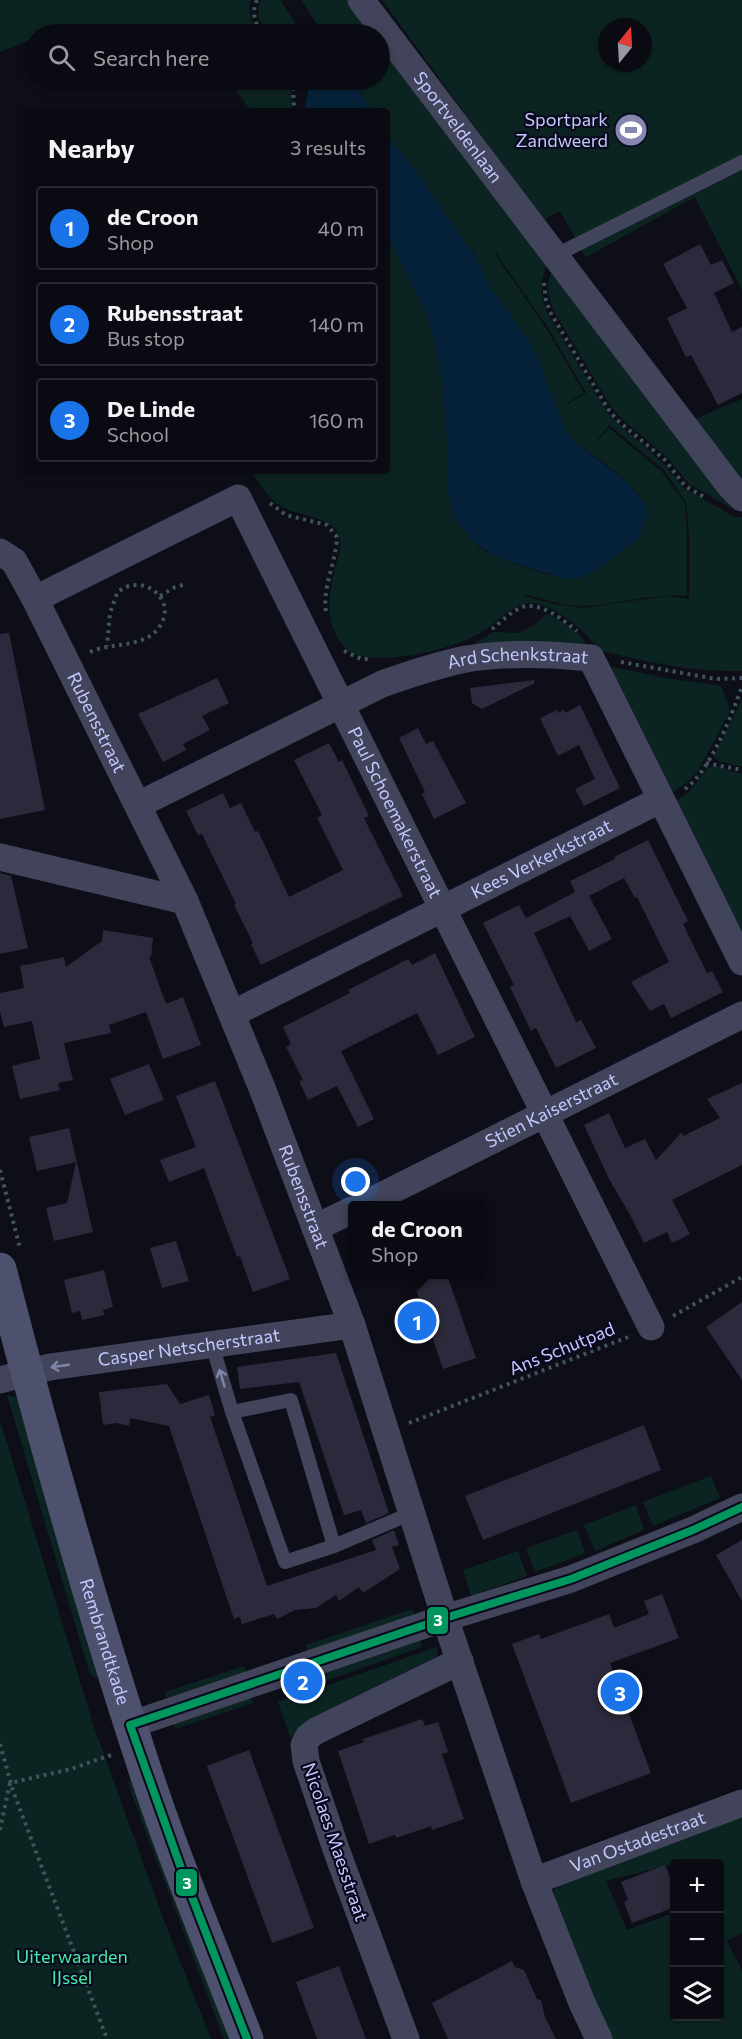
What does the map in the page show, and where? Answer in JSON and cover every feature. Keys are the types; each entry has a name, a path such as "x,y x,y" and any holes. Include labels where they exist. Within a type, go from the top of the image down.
{"street":[{"name":"Sportveldenlaan","path":"361,0 379,24"},
{"name":"Sportveldenlaan","path":"390,38 730,486 742,498"},
{"name":"Paul Schoemakerstraat","path":"35,599 238,498 651,1327"},
{"name":"Rubensstraat","path":"0,552 14,561 35,599 185,901 262,1088 352,1325 445,1618 534,1881 582,2003 599,2039"},
{"name":"Ard Schenkstraat","path":"138,805 340,704 423,670 467,659 515,654 591,658 742,962"},
{"name":"Kees Verkerkstraat","path":"232,1014 660,800"},
{"path":"0,857 185,901"},
{"name":"Stien Kaiserstraat","path":"371,1201 742,1015"},
{"path":"315,1228 348,1212"},
{"name":"Rembrandtkade","path":"0,1269 13,1376 130,1725 182,1871 247,2039"},
{"name":"Casper Netscherstraat","path":"13,1376 50,1367 352,1325"},
{"path":"130,1725 445,1618 571,1579 693,1530 742,1507"},
{"name":"Nicolaes Maesstraat","path":"406,2039 337,1852 306,1761 304,1744 308,1737 316,1731 460,1661"},
{"name":"Van Ostadestraat","path":"534,1881 742,1803"}],"lane":[{"path":"554,256 742,162"},
{"path":"207,1345 285,1562 334,1546 412,1513"},
{"path":"232,1412 291,1400 334,1546"}],"path":[{"path":"255,24 253,8 256,0"},
{"path":"293,90 294,108"},
{"path":"554,256 543,286 548,306 608,409 616,420 665,460 685,486 714,503"},
{"path":"267,501 286,515 327,525 337,537 336,551 324,601 326,617"},
{"path":"87,654 107,646 114,647 137,641 158,630 165,616 160,596 142,584 135,584 117,593 110,613 107,646"},
{"path":"160,596 183,585"},
{"path":"488,632 517,609 532,606 557,616 588,639 592,647 591,658 613,660 716,680 742,678"},
{"path":"339,644 352,656 361,659 379,659"},
{"path":"660,800 672,798 688,787 706,763 726,727 742,686"},
{"path":"706,763 742,770"},
{"name":"Ans Schutpad","path":"385,1430 421,1420 651,1327 742,1277"},
{"path":"0,1744 10,1783 106,2039"},
{"path":"10,1783 71,1769 115,1754"},
{"path":"0,1830 10,1783"}],"green space":[{"path":"0,0 251,0 250,14 254,24 24,24 24,42 0,52"},
{"path":"262,0 280,0 296,24 262,24 258,18 259,3"},
{"path":"301,0 351,0 370,24 317,24"},
{"name":"Sportpark Zandweerd","path":"382,0 742,0 742,290 695,197 586,257 560,211 543,220"},
{"path":"390,50 549,261 543,274 542,287 547,313 608,414 665,465 683,487 734,517 742,517 742,671 705,670 669,665 598,650 585,634 566,618 533,603 514,608 487,629 459,643 425,653 391,658 360,656 345,648 339,640 329,611 330,591 340,548 337,531 323,521 284,508 276,503 252,474 390,474 390,240 428,316 442,381 447,441 448,495 454,516 472,541 496,557 549,575 642,530 647,514 640,496 617,473 571,438 561,420 532,345 492,290 474,252 390,139 390,108 370,108 359,90 390,90","holes":["496,253 549,329 586,393 568,404 584,393 547,330","609,425 664,470 686,502 689,534 689,599 667,596 583,608 554,604 524,596 525,594 577,606 648,597 674,595 687,596 685,503 662,472 609,428 596,442"]},
{"path":"236,90 291,90 291,108 249,108"},
{"path":"554,268 742,510 735,510 689,484 668,458 611,407 555,313 548,285"},
{"path":"742,399 742,480 695,419"},
{"path":"546,614 577,633 589,650 469,647 493,632 519,633 536,624"},
{"path":"608,666 721,686 729,706 729,713 698,771 688,782 670,794"},
{"path":"742,699 742,767 718,761 714,756"},
{"path":"715,766 742,774 742,938 674,802 690,791 708,768"},
{"path":"7,1395 19,1398 99,1677 95,1678 90,1674"},
{"name":"Uiterwaarden IJssel","path":"0,1420 94,1727 166,1926 211,2039 0,2039"},
{"path":"711,1476 720,1498 653,1526 643,1502"},
{"path":"636,1505 644,1530 595,1551 584,1525"},
{"path":"577,1530 585,1553 535,1572 526,1548"},
{"path":"518,1551 527,1576 471,1596 463,1570"},
{"path":"412,1609 414,1615 308,1651 306,1645"},
{"path":"420,1641 422,1647 322,1682 318,1672 338,1668"},
{"path":"437,1647 437,1656 433,1662 290,1737 278,1702 296,1695 298,1699 318,1693 317,1689"},
{"path":"244,1666 247,1672 167,1698 165,1692"},
{"path":"251,1697 253,1703 175,1729 173,1723"},
{"path":"131,1780 235,2039 224,2039 131,1792 128,1782"},
{"path":"742,1815 742,1933 727,1941 742,1970 742,2039 609,2039 552,1901 554,1890 562,1882"}],"water":[{"path":"308,90 359,90 370,108 306,108"},
{"path":"390,139 474,253 492,290 532,345 561,420 571,438 629,484 645,504 647,514 638,539 583,577 565,579 496,557 472,541 454,516 448,495 447,441 442,381 428,316 390,240"}],"building":[{"path":"700,244 711,265 722,260 734,283 714,293 732,332 742,327 742,393 718,405 691,355 686,357 667,318 687,308 663,264"},
{"path":"9,633 45,810 0,819 0,634"},
{"path":"217,678 229,703 202,716 210,730 183,744 186,750 163,762 138,714"},
{"path":"534,680 535,683 482,709 472,703 470,688"},
{"path":"580,705 620,788 584,806 575,789 595,779 579,745 558,756 540,718 557,710 558,713 564,710 565,713"},
{"path":"418,728 426,744 433,741 466,803 434,819 422,794 425,792 399,738"},
{"path":"329,743 339,762 342,760 369,816 364,818 403,896 261,965 234,905 236,904 202,834 198,835 186,811 223,793 230,808 241,803 255,832 258,831 289,897 343,870 317,818 322,815 294,760"},
{"path":"648,840 688,921 683,924 707,973 712,971 723,992 671,1018 664,1004 650,1011 631,982 669,962 637,897 635,898 624,878 589,896 612,939 589,951 570,916 534,933 576,1022 581,1020 596,1048 556,1068 536,1028 531,1031 510,987 514,985 483,923 519,905 526,918 575,892 570,881"},
{"path":"0,873 11,876 28,948 0,954"},
{"path":"103,930 153,938 151,957 149,957 166,1004 183,997 201,1045 163,1059 146,1012 109,1025 111,1033 64,1043 73,1080 58,1083 60,1090 20,1099 12,1066 40,1059 32,1021 4,1027 0,1011 0,993 24,988 20,966 64,957 66,967 102,941"},
{"path":"435,953 475,1037 438,1055 417,1013 341,1051 374,1119 358,1127 337,1086 308,1100 299,1081 303,1080 286,1047 291,1044 283,1027 350,993 348,990 408,959 412,965"},
{"path":"149,1064 164,1100 125,1115 110,1079"},
{"path":"215,1081 290,1279 253,1292 240,1256 237,1257 204,1168 169,1182 160,1160 196,1147 176,1096"},
{"path":"742,1083 742,1165 672,1200 690,1234 672,1243 667,1232 644,1243 609,1179 584,1125 609,1113 625,1148 645,1139 656,1160 682,1132 683,1136 720,1118 707,1099"},
{"path":"69,1128 93,1232 54,1241 46,1208 67,1203 76,1162 37,1171 29,1137"},
{"path":"176,1241 189,1281 162,1288 150,1248"},
{"path":"104,1270 113,1307 103,1310 104,1315 82,1320 80,1311 72,1313 64,1280"},
{"path":"412,1279 448,1279 476,1358 443,1369"},
{"path":"742,1302 742,1380 706,1327"},
{"path":"336,1353 389,1513 366,1523 361,1510 344,1515 299,1382 240,1389 237,1367"},
{"path":"167,1384 180,1404 209,1395 215,1415 210,1417 267,1586 376,1550 372,1540 394,1530 399,1545 392,1547 400,1569 363,1593 359,1587 339,1601 336,1595 316,1608 295,1610 277,1619 274,1614 242,1624 240,1617 234,1619 169,1426 130,1418 129,1426 116,1423 103,1425 99,1392"},
{"path":"644,1425 661,1470 483,1540 465,1496"},
{"path":"742,1540 742,1601 716,1555"},
{"path":"662,1594 679,1638 610,1663 651,1773 571,1803 512,1644 539,1634 541,1639 609,1614 614,1628 649,1614 644,1601"},
{"path":"422,1719 425,1726 438,1722 448,1752 442,1754 464,1819 432,1830 431,1826 369,1844 338,1751 364,1742 363,1739"},
{"path":"249,1750 314,1928 272,1943 207,1766"},
{"path":"665,1865 670,1877 670,1909 632,1923 624,1902 628,1900 621,1882"},
{"path":"512,1961 515,1967 524,1970 537,1999 541,2000 545,2017 556,2039 448,2039 432,2003"},
{"path":"339,1966 366,2039 317,2039 296,1982"}],"transit line":[{"name":"3","path":"130,1725 445,1618 571,1579 693,1530 742,1507"},
{"name":"3","path":"130,1725 182,1871 247,2039"}],"place":[{"name":"Sportpark Zandweerd","path":"631,130"},
{"name":"de Croon","path":"417,1321"},
{"name":"Rubensstraat","path":"303,1681"},
{"name":"De Linde","path":"620,1692"}]}
